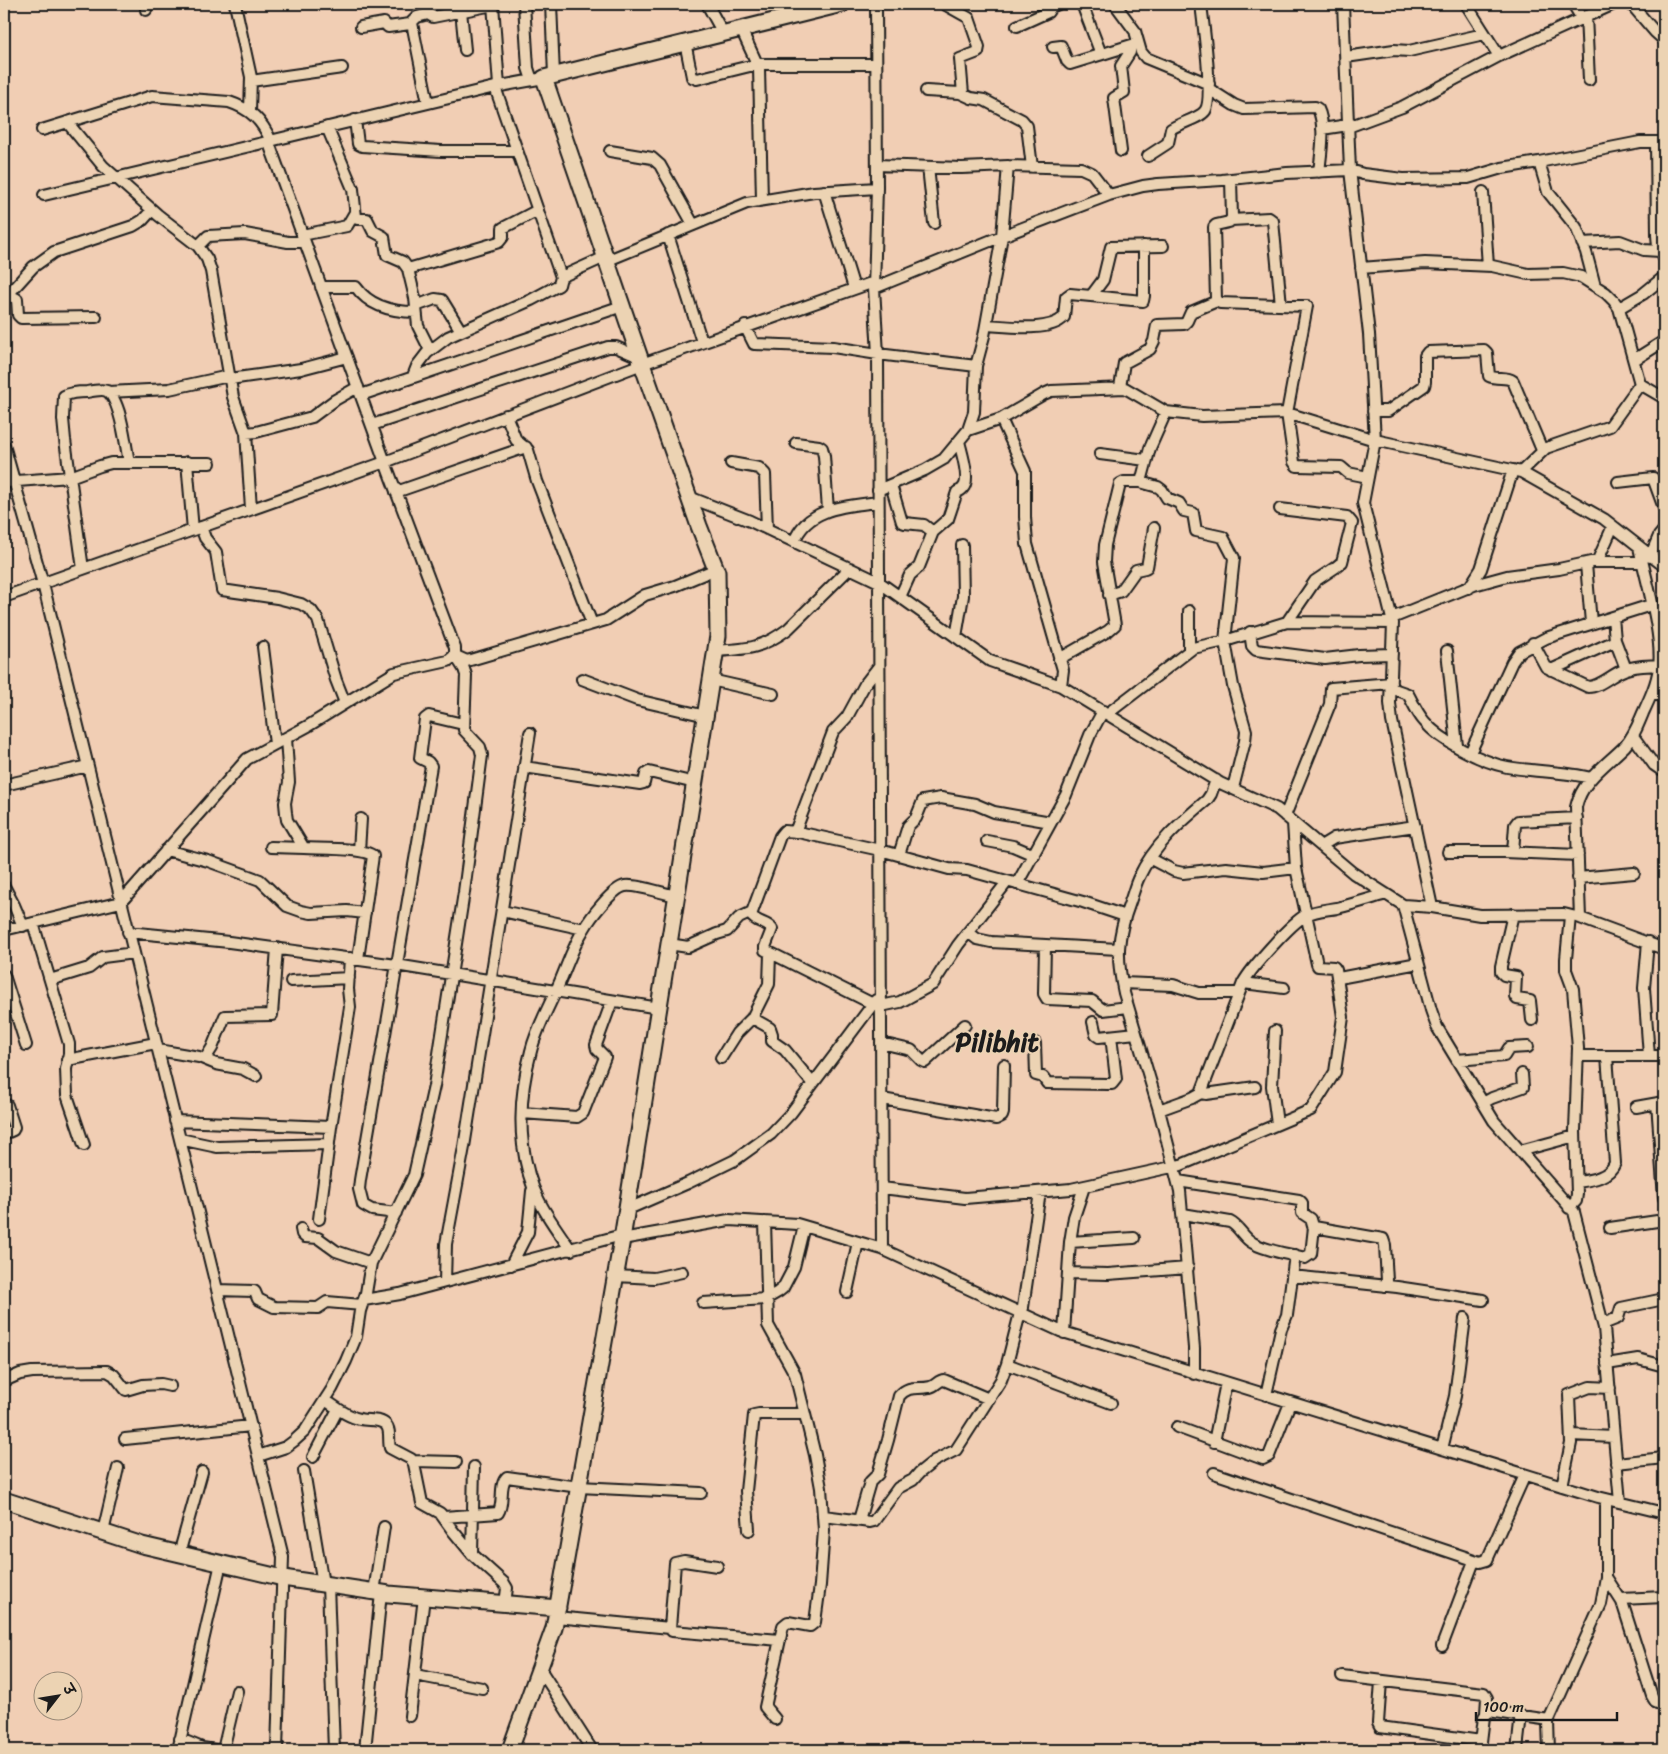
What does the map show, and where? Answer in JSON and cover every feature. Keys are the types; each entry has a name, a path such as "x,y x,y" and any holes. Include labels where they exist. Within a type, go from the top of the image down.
{"main road":[{"path":"510,1750 540,1669 557,1613 622,1237 718,636 716,569 640,360 544,78 842,4"},
{"path":"4,1500 142,1545 282,1578 378,1593 504,1604 557,1613"}],"street":[{"path":"235,4 251,81 250,112"},
{"path":"361,26 384,23 388,27 412,23 427,9 433,17 493,4 497,87 561,277 559,285 531,300 448,337 430,350 417,366 413,376"},
{"path":"524,4 528,68 544,78"},
{"path":"544,78 551,4"},
{"path":"707,4 723,33"},
{"path":"626,1210 688,1183 747,1152 771,1134 791,1114 877,1005 881,993 878,354 874,285 877,188 876,4"},
{"path":"944,4 969,18 978,46 978,52 960,59 963,94"},
{"path":"1017,26 1048,12 1053,6 1058,4"},
{"path":"1082,4 1101,54"},
{"path":"1115,4 1131,24 1134,44 1146,58 1209,86 1234,105 1244,109 1315,107 1320,112 1322,129 1319,172"},
{"path":"1148,156 1168,143 1171,129 1206,111 1209,86 1201,4"},
{"path":"1343,4 1350,170 1369,334 1375,440 1363,503 1392,621 1390,703 1392,720 1432,907"},
{"path":"1466,4 1499,56"},
{"path":"1573,4 1584,18 1590,80"},
{"path":"1322,129 1348,126 1402,107 1499,56 1614,4"},
{"path":"1632,4 1660,31 1664,40"},
{"path":"461,11 465,50"},
{"path":"412,23 428,103"},
{"path":"741,28 758,64 762,200"},
{"path":"1346,57 1394,50 1409,51 1484,34"},
{"path":"685,42 694,79 758,64 876,64"},
{"path":"1053,47 1061,46 1070,64 1134,44"},
{"path":"1121,150 1114,98 1124,92 1121,66 1134,44"},
{"path":"251,81 342,68"},
{"path":"44,195 428,103 544,78"},
{"path":"926,91 963,94 971,98 987,101 1025,123 1032,167"},
{"path":"42,130 152,96 229,102 250,112 265,126 271,141 270,146 303,238 455,648 455,655 466,675 464,724 466,733 480,747 482,755 434,1086 417,1164 410,1184 371,1264 356,1337 328,1396 294,1441 286,1447 258,1456"},
{"path":"356,120 358,144 362,146 441,151 517,151"},
{"path":"67,122 97,160 152,210 198,246 207,259 229,378 236,406 246,433 251,509"},
{"path":"327,127 336,153 353,189 354,214 357,219 367,219 369,221 373,231 384,237 387,255 402,262 408,269 418,326 430,350"},
{"path":"4,597 385,462 640,360 702,342 854,288 874,285 1109,195 1158,184 1286,173 1350,170 1363,174 1403,179 1468,178 1502,168 1640,142 1660,142 1658,235 1662,255 1620,241 1582,242"},
{"path":"610,151 652,158 656,161 693,224"},
{"path":"1539,162 1548,192 1572,221 1582,242 1595,286"},
{"path":"877,166 1081,168 1092,173 1109,195"},
{"path":"878,490 925,470 944,459 968,430 974,412 976,366 986,325 1002,236 1008,166"},
{"path":"928,167 934,223"},
{"path":"1231,179 1231,220"},
{"path":"561,277 728,210 762,200 824,191 877,188"},
{"path":"824,191 854,288"},
{"path":"1484,192 1488,266"},
{"path":"5,297 33,267 54,252 138,223 152,210"},
{"path":"408,269 498,242 503,237 503,228 538,210"},
{"path":"198,246 208,236 245,234 288,242 347,226 354,214"},
{"path":"1217,302 1215,296 1214,227 1231,220 1270,218 1273,221 1281,305"},
{"path":"668,235 702,342"},
{"path":"986,325 1048,326 1064,317 1068,295 1143,301 1144,246"},
{"path":"1091,296 1103,280 1111,247 1163,246"},
{"path":"1361,268 1425,263 1488,266 1528,274 1563,272 1581,277 1614,301 1619,308 1640,384 1664,398"},
{"path":"1619,308 1643,294 1664,277"},
{"path":"321,287 356,287 364,297 383,308 401,312 416,309 435,300 442,300 461,331"},
{"path":"5,297 17,299 18,315 21,318 96,317"},
{"path":"1120,387 1124,363 1150,348 1154,342 1157,325 1184,324 1187,322 1191,312 1217,302 1306,305 1287,412 1294,462 1297,466 1341,467 1348,473 1368,477"},
{"path":"246,433 312,417 335,400 359,391 413,376 622,306"},
{"path":"745,326 754,344 833,347 976,366"},
{"path":"1634,360 1664,341"},
{"path":"372,425 608,347 616,347 640,360"},
{"path":"1373,411 1388,411 1424,386 1425,356 1428,352 1484,350 1487,353 1489,376 1508,378 1513,381 1542,450"},
{"path":"83,569 63,419 64,396 79,392 104,390 108,392 169,389 229,378 301,369 347,357"},
{"path":"1469,588 1481,569 1517,471 1542,450 1607,428 1613,423 1640,384"},
{"path":"968,430 1002,419 1044,394 1051,392 1120,387 1128,388 1166,412 1202,416 1287,412 1375,440 1517,471 1604,519 1638,547 1646,559 1651,605 1662,648 1657,680 1633,736 1584,786 1578,799 1578,878 1575,917 1566,965 1573,989 1578,1056 1575,1136 1576,1201 1569,1208"},
{"path":"108,392 119,410 129,463"},
{"path":"1140,482 1151,444 1166,412"},
{"path":"506,415 518,444 526,447"},
{"path":"1002,419 1025,471 1027,544 1060,659 1063,676 1062,686"},
{"path":"900,597 910,575 919,568 933,532 948,519 957,492 964,488 967,476 959,441"},
{"path":"796,443 822,448 828,510"},
{"path":"4,445 9,482 43,584 283,1557 277,1750"},
{"path":"396,492 526,447"},
{"path":"526,447 539,487 592,624"},
{"path":"1100,454 1146,460"},
{"path":"187,462 197,529 216,552 222,590 277,598 301,604 314,613 322,631 336,680 345,703"},
{"path":"9,482 70,478 100,466 129,463 210,463"},
{"path":"731,463 759,468 765,474 767,529"},
{"path":"1618,482 1653,478 1664,508"},
{"path":"1060,659 1114,625 1115,620 1109,594 1104,554 1120,484 1124,482 1140,482 1158,487 1166,498 1179,503 1184,511 1193,513 1195,529 1198,532 1221,536 1225,539 1233,555 1234,562 1225,641 1233,686 1246,731 1233,788"},
{"path":"891,485 902,522 924,525 933,532"},
{"path":"689,498 767,529 879,582 990,661 1062,686 1216,780 1277,809 1353,873 1402,906 1432,907 1480,914 1564,914 1664,949"},
{"path":"794,542 803,526 828,510 878,502"},
{"path":"1280,509 1347,518 1352,523 1342,562 1315,581 1286,622"},
{"path":"1597,562 1613,526"},
{"path":"1109,594 1121,591 1136,570 1147,567 1154,528"},
{"path":"1646,559 1664,530"},
{"path":"956,637 963,596 962,545"},
{"path":"1125,916 1083,902 1012,883 967,870 949,868 880,850 786,830 780,836 752,912 752,918 771,926 772,929 764,947 770,954 877,1005 900,1002 933,984 968,932 1012,883 1034,855 1066,795 1090,736 1105,712 1189,650 1286,622 1392,621 1469,588 1507,576 1559,570 1597,562 1646,559 1664,566"},
{"path":"1586,564 1591,624"},
{"path":"715,651 756,648 777,638 850,568"},
{"path":"455,655 467,661 592,624 612,617 645,595 675,586 716,569"},
{"path":"1470,753 1512,662 1520,652 1533,644 1651,605"},
{"path":"1189,611 1189,650"},
{"path":"1613,617 1615,642 1626,669"},
{"path":"1250,632 1253,649 1266,652 1325,659 1358,655 1392,654"},
{"path":"1551,670 1615,642"},
{"path":"1533,644 1544,665 1590,687 1626,669 1660,665"},
{"path":"263,647 275,744"},
{"path":"1447,651 1457,746"},
{"path":"4,930 121,902 247,759 286,738 394,673 448,661 455,655"},
{"path":"795,832 833,732 848,717 865,684 880,666"},
{"path":"582,679 636,700 706,716"},
{"path":"711,680 773,694"},
{"path":"882,1188 965,1198 1084,1187 1174,1167 1311,1110 1335,1072 1343,1017 1339,978 1334,967 1318,966 1317,964 1296,868 1289,820 1330,704 1331,688 1391,686 1408,694 1421,718 1428,726 1470,753 1506,766 1570,773 1591,778"},
{"path":"1652,693 1664,697"},
{"path":"396,1213 367,1208 364,1205 359,1189 431,766 420,758 425,718 429,716 464,724"},
{"path":"445,1282 446,1244 464,1146 530,733"},
{"path":"1633,736 1654,765 1664,772"},
{"path":"286,738 289,782 287,820 304,848"},
{"path":"4,785 88,766"},
{"path":"524,767 640,784 644,783 646,774 649,772 695,783"},
{"path":"1194,1374 1188,1268 1178,1181 1128,1007 1122,983 1118,949 1119,936 1125,916 1139,878 1150,859 1173,830 1207,800 1216,780"},
{"path":"899,855 908,826 916,818 924,801 932,798 974,804 994,812 1051,822"},
{"path":"1513,852 1515,825 1518,820 1577,818"},
{"path":"359,851 361,819"},
{"path":"1320,846 1334,838 1415,826"},
{"path":"987,841 1013,846 1034,855"},
{"path":"271,847 359,851 368,852 373,856 365,913 349,978 350,1007 319,1219"},
{"path":"166,850 208,861 260,880 286,906 301,912 347,911 365,913"},
{"path":"1448,852 1578,855"},
{"path":"1150,859 1174,871 1184,873 1226,868 1263,872 1296,868"},
{"path":"1578,878 1634,873"},
{"path":"4,886 28,924 50,980 70,1050 66,1069 67,1095 84,1145"},
{"path":"571,1250 544,1212 532,1187 523,1144 523,1085 532,1044 541,1020 556,992 584,929 610,895 624,886 632,886 677,896"},
{"path":"1159,1110 1192,1098 1201,1092 1242,983 1285,932 1306,915 1321,909 1337,908 1386,894"},
{"path":"1402,906 1437,1027 1494,1121 1574,1212 1603,1324 1620,1502"},
{"path":"502,911 584,929"},
{"path":"669,944 688,947 717,934 727,932 739,918 752,912"},
{"path":"1512,914 1501,972 1504,975 1516,976 1515,996 1518,999 1530,1001 1532,1020"},
{"path":"128,932 277,948 396,965 659,1008"},
{"path":"968,932 977,938 991,942 1118,949"},
{"path":"1648,942 1644,988 1649,1056"},
{"path":"1045,946 1044,994 1047,999 1092,1002 1103,1010 1128,1007"},
{"path":"205,1059 212,1048 225,1016 272,1015 277,948"},
{"path":"50,980 89,968 104,957 134,953"},
{"path":"721,1058 737,1033 752,1018 769,984 770,954"},
{"path":"1339,978 1418,963"},
{"path":"4,975 26,1045"},
{"path":"291,981 349,978"},
{"path":"1122,983 1173,985 1199,993 1238,993"},
{"path":"1242,983 1284,988"},
{"path":"522,1113 577,1117 583,1114 605,1057 597,1049 596,1045 612,1000"},
{"path":"877,1005 882,1043 882,1249"},
{"path":"752,1018 768,1026 772,1031 772,1041 785,1050 813,1084"},
{"path":"1093,1022 1096,1035 1099,1037 1136,1033"},
{"path":"882,1043 905,1047 925,1062 965,1025"},
{"path":"1276,1031 1272,1086 1277,1124"},
{"path":"1035,1043 1036,1075 1044,1077 1047,1083 1112,1084 1116,1080 1111,1036"},
{"path":"67,1060 157,1046 205,1059 216,1064 242,1069 256,1076"},
{"path":"1457,1060 1504,1056 1510,1048 1528,1048"},
{"path":"1578,1056 1664,1056"},
{"path":"1577,1182 1597,1179 1612,1169 1615,1163 1607,1056"},
{"path":"882,1099 996,1119 1002,1113 1004,1065"},
{"path":"1483,1103 1523,1087 1522,1074"},
{"path":"1201,1092 1206,1094 1255,1087"},
{"path":"1636,1107 1660,1102 1664,1198"},
{"path":"4,1134 14,1128 7,1105"},
{"path":"175,1121 331,1127"},
{"path":"1520,1151 1575,1136"},
{"path":"180,1139 217,1147 329,1144"},
{"path":"1178,1181 1299,1200 1302,1203 1302,1213 1311,1218 1314,1227 1311,1254 1306,1258 1254,1244 1246,1238 1236,1225 1230,1222 1183,1214"},
{"path":"511,1265 528,1232 532,1187"},
{"path":"1064,1333 1070,1242 1074,1217 1084,1187"},
{"path":"824,1516 874,1521 898,1488 913,1480 918,1473 934,1460 956,1450 1001,1380 1006,1366 1021,1313 1040,1192"},
{"path":"217,1290 254,1291 258,1299 274,1307 318,1308 327,1302 363,1302 400,1294 622,1237 729,1220 797,1224 882,1249 1064,1333 1525,1475 1606,1499 1664,1513"},
{"path":"1610,1228 1664,1220"},
{"path":"765,1222 766,1298 769,1328 795,1374 816,1455 824,1516 820,1585 814,1622 810,1626 788,1622 783,1626 765,1707 775,1719"},
{"path":"703,1303 766,1298 783,1288 794,1267 804,1226"},
{"path":"1314,1227 1383,1239 1385,1245 1386,1286"},
{"path":"301,1229 305,1237 318,1238 336,1251 371,1264"},
{"path":"1070,1242 1134,1238"},
{"path":"847,1292 858,1242"},
{"path":"1266,1395 1281,1330 1287,1315 1295,1255"},
{"path":"1068,1273 1108,1274 1188,1268"},
{"path":"615,1276 654,1278 682,1272"},
{"path":"1292,1276 1386,1286 1484,1300"},
{"path":"1603,1324 1618,1318 1621,1308 1664,1299"},
{"path":"1442,1449 1455,1396 1465,1318"},
{"path":"1608,1364 1638,1359 1664,1366"},
{"path":"1006,1366 1111,1403"},
{"path":"4,1381 20,1374 32,1372 107,1371 114,1375 126,1390 143,1385 161,1384 170,1386"},
{"path":"859,1520 870,1482 878,1474 901,1393 908,1388 929,1388 940,1380 944,1380 989,1400"},
{"path":"1214,1442 1226,1383"},
{"path":"1562,1486 1570,1452 1569,1395 1590,1387 1610,1388"},
{"path":"328,1396 338,1409 349,1416 386,1424 389,1429 390,1448 413,1461 456,1462"},
{"path":"1177,1427 1260,1459 1266,1458 1290,1403"},
{"path":"313,1457 338,1409"},
{"path":"749,1530 746,1492 754,1415 805,1414"},
{"path":"125,1439 251,1426"},
{"path":"1571,1435 1614,1437"},
{"path":"1616,1463 1664,1458"},
{"path":"413,1461 422,1503 437,1510 472,1554 506,1586 504,1604"},
{"path":"472,1554 474,1467"},
{"path":"104,1532 118,1468"},
{"path":"304,1471 326,1585 334,1750"},
{"path":"179,1554 202,1472"},
{"path":"1214,1473 1480,1562 1487,1560 1525,1475"},
{"path":"444,1517 494,1514 500,1511 503,1482 507,1477 579,1487 701,1493"},
{"path":"1549,1750 1549,1720 1601,1604 1606,1577 1606,1499"},
{"path":"365,1750 384,1527"},
{"path":"1442,1646 1474,1561"},
{"path":"670,1628 675,1563 684,1562 717,1566"},
{"path":"178,1750 221,1563"},
{"path":"1606,1577 1620,1599 1652,1696 1655,1701 1664,1705"},
{"path":"410,1716 424,1597"},
{"path":"1620,1599 1664,1597"},
{"path":"557,1613 670,1628 672,1631 780,1640"},
{"path":"540,1669 592,1750"},
{"path":"415,1674 482,1688"},
{"path":"1342,1676 1484,1693 1487,1698 1486,1713 1480,1746 1380,1727 1378,1723 1381,1681"},
{"path":"223,1750 237,1691"},
{"path":"1486,1713 1493,1711 1549,1720"},
{"path":"1517,1750 1521,1715"},
{"path":"180,1739 202,1748 216,1750"}],"district":[{"name":"Pilibhit","path":"997,1042"}]}
